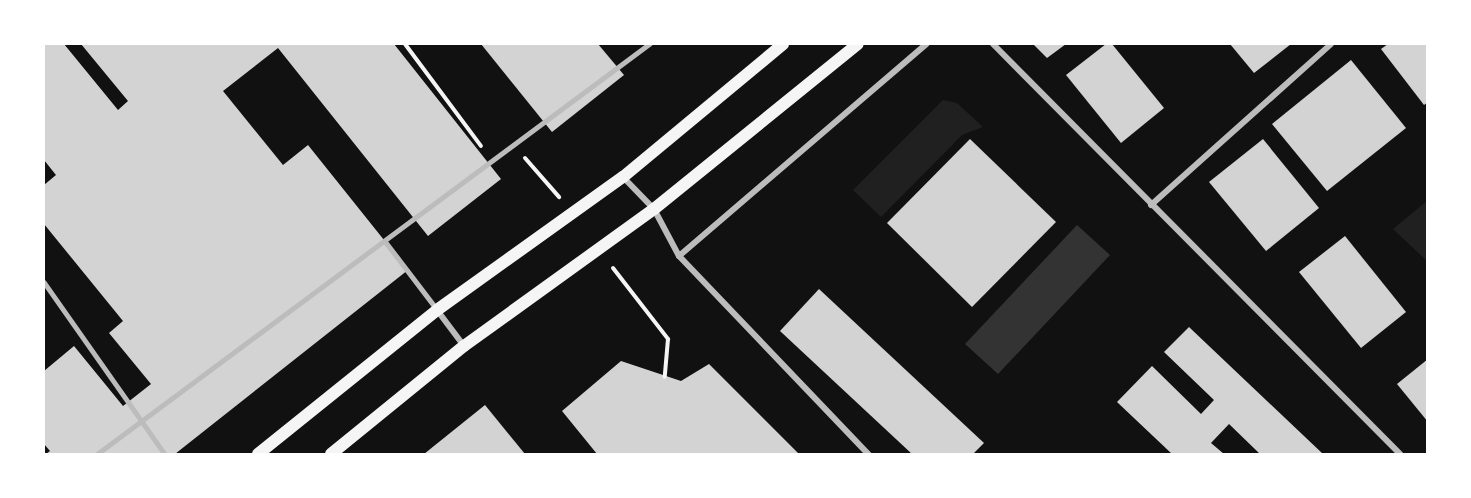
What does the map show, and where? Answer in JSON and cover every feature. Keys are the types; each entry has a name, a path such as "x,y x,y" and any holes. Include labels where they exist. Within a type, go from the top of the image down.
{"main road":[{"path":"258,454 437,310 623,177 783,44"},
{"path":"331,454 464,346 654,209 858,44"}],"street":[{"path":"679,256 926,44"},
{"path":"993,44 1400,454"},
{"path":"1151,205 1331,44"},
{"path":"623,177 654,209 679,256 868,454"},
{"path":"437,310 464,346"}],"lane":[{"path":"97,454 648,44"},
{"path":"385,241 437,310"},
{"path":"44,282 165,454"}],"shaded area":[{"path":"943,100 957,103 983,127 962,135 881,217 853,190"},
{"path":"1427,201 1427,261 1393,229"},
{"path":"1077,225 1110,255 998,374 965,344"}],"building":[{"path":"44,44 64,44 118,110 128,101 81,44 394,44 501,179 428,236 278,48 223,91 283,165 308,145 408,270 175,454 46,454 50,451 44,444 44,371 74,346 123,406 151,384 109,333 123,321 44,224 44,185 56,175 44,160"},
{"path":"481,44 598,44 624,75 552,132"},
{"path":"1033,44 1066,44 1047,58"},
{"path":"1106,44 1112,44 1164,108 1121,143 1066,75"},
{"path":"1230,44 1291,44 1254,73"},
{"path":"1388,44 1428,44 1428,102 1424,105 1381,49"},
{"path":"1351,60 1406,128 1327,191 1272,124"},
{"path":"970,139 1056,222 972,307 887,223"},
{"path":"1263,139 1319,208 1266,251 1209,182"},
{"path":"1345,236 1406,312 1361,348 1299,272"},
{"path":"819,289 984,443 973,454 912,454 780,331"},
{"path":"1189,327 1323,454 1260,454 1229,424 1211,443 1224,454 1172,454 1117,402 1152,366 1201,414 1214,400 1164,352"},
{"path":"1428,359 1428,422 1397,384"},
{"path":"621,361 681,381 709,364 799,454 597,454 562,411"},
{"path":"485,405 525,454 424,454"}]}
